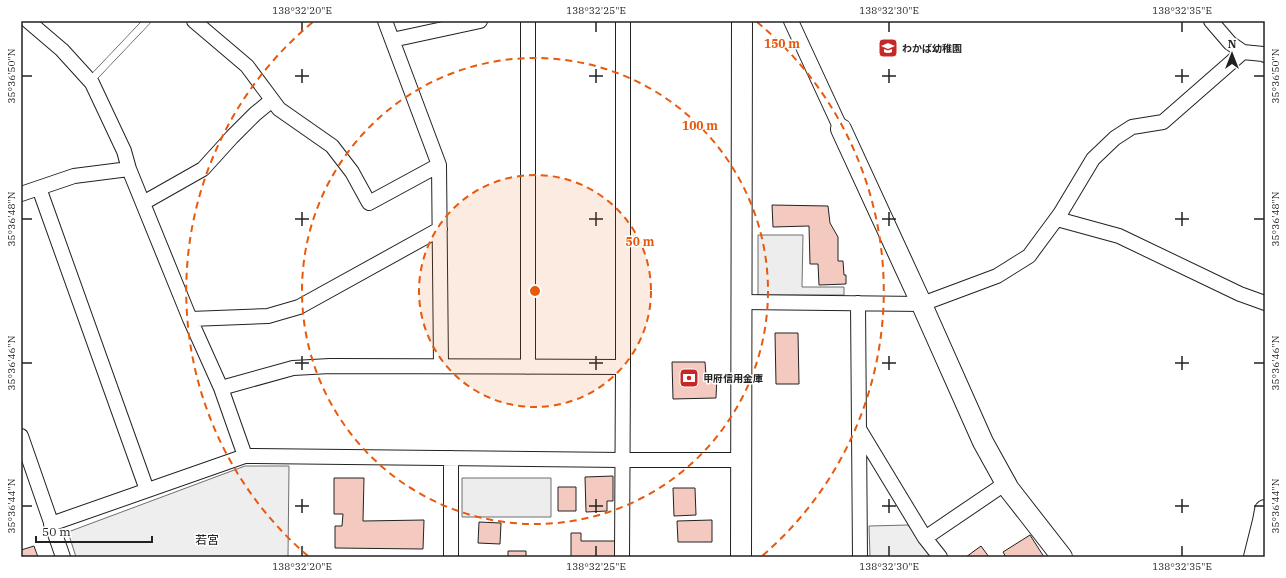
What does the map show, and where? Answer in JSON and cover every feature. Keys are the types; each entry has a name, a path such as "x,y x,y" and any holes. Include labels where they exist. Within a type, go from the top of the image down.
{"street":[{"path":"28,21 62,50 90,81 124,151 129,169 190,319 221,388 245,456"},
{"path":"194,21 247,66 279,109 332,146 352,172 369,203 440,164"},
{"path":"385,21 440,164 441,366"},
{"path":"392,40 480,21"},
{"path":"528,21 528,367"},
{"path":"622,557 623,21"},
{"path":"741,557 742,21"},
{"path":"791,21 922,304 983,442 1009,489 1062,557"},
{"path":"1211,21 1230,43 1243,52 1265,55"},
{"path":"742,302 922,304 997,276 1029,256 1057,218 1093,159 1115,138 1132,127 1163,122 1243,52"},
{"path":"143,203 203,169 250,118 272,100"},
{"path":"21,194 74,176 129,169"},
{"path":"39,188 147,490"},
{"path":"1057,218 1119,236 1240,294 1265,303"},
{"path":"190,319 268,316 299,307 440,229"},
{"path":"858,303 860,557"},
{"path":"221,388 293,368 330,366 623,367"},
{"path":"859,429 925,538 940,557"},
{"path":"21,436 25,460 63,557"},
{"path":"51,524 245,456 741,460"},
{"path":"451,458 451,557"},
{"path":"925,538 1006,483"},
{"path":"1254,557 1265,510"}],"lane":[{"path":"90,81 147,21"}],"shaded area":[{"path":"758,235 803,235 802,287 844,287 844,295 758,295"},
{"path":"245,466 289,466 288,557 76,557 68,532"},
{"path":"462,478 551,478 551,517 462,517"},
{"path":"908,525 932,557 870,557 869,526"}],"building":[{"path":"772,205 828,206 830,223 838,237 838,261 843,261 846,284 819,285 818,264 810,264 809,226 773,227"},
{"path":"775,333 798,333 799,384 776,384"},
{"path":"672,362 705,362 706,375 717,375 716,398 673,399"},
{"path":"613,476 613,501 607,501 607,511 586,512 585,477"},
{"path":"334,478 364,478 363,521 424,520 423,549 335,548 335,526 342,526 343,514 334,514"},
{"path":"558,487 576,487 576,511 558,511"},
{"path":"673,488 695,488 696,515 674,516"},
{"path":"712,520 712,542 678,542 677,521"},
{"path":"479,522 501,523 500,544 478,543"},
{"path":"571,533 581,533 581,541 615,541 615,557 571,557"},
{"path":"1030,535 1044,557 1006,557 1003,552"},
{"path":"34,546 38,557 21,557 21,550"},
{"path":"981,546 989,557 966,557"},
{"path":"508,551 526,551 526,557 508,557"}],"place":[{"name":"わかば幼稚園","path":"888,48"},
{"name":"甲府信用金庫","path":"689,378"}],"district":[{"name":"若宮","path":"207,540"}]}
